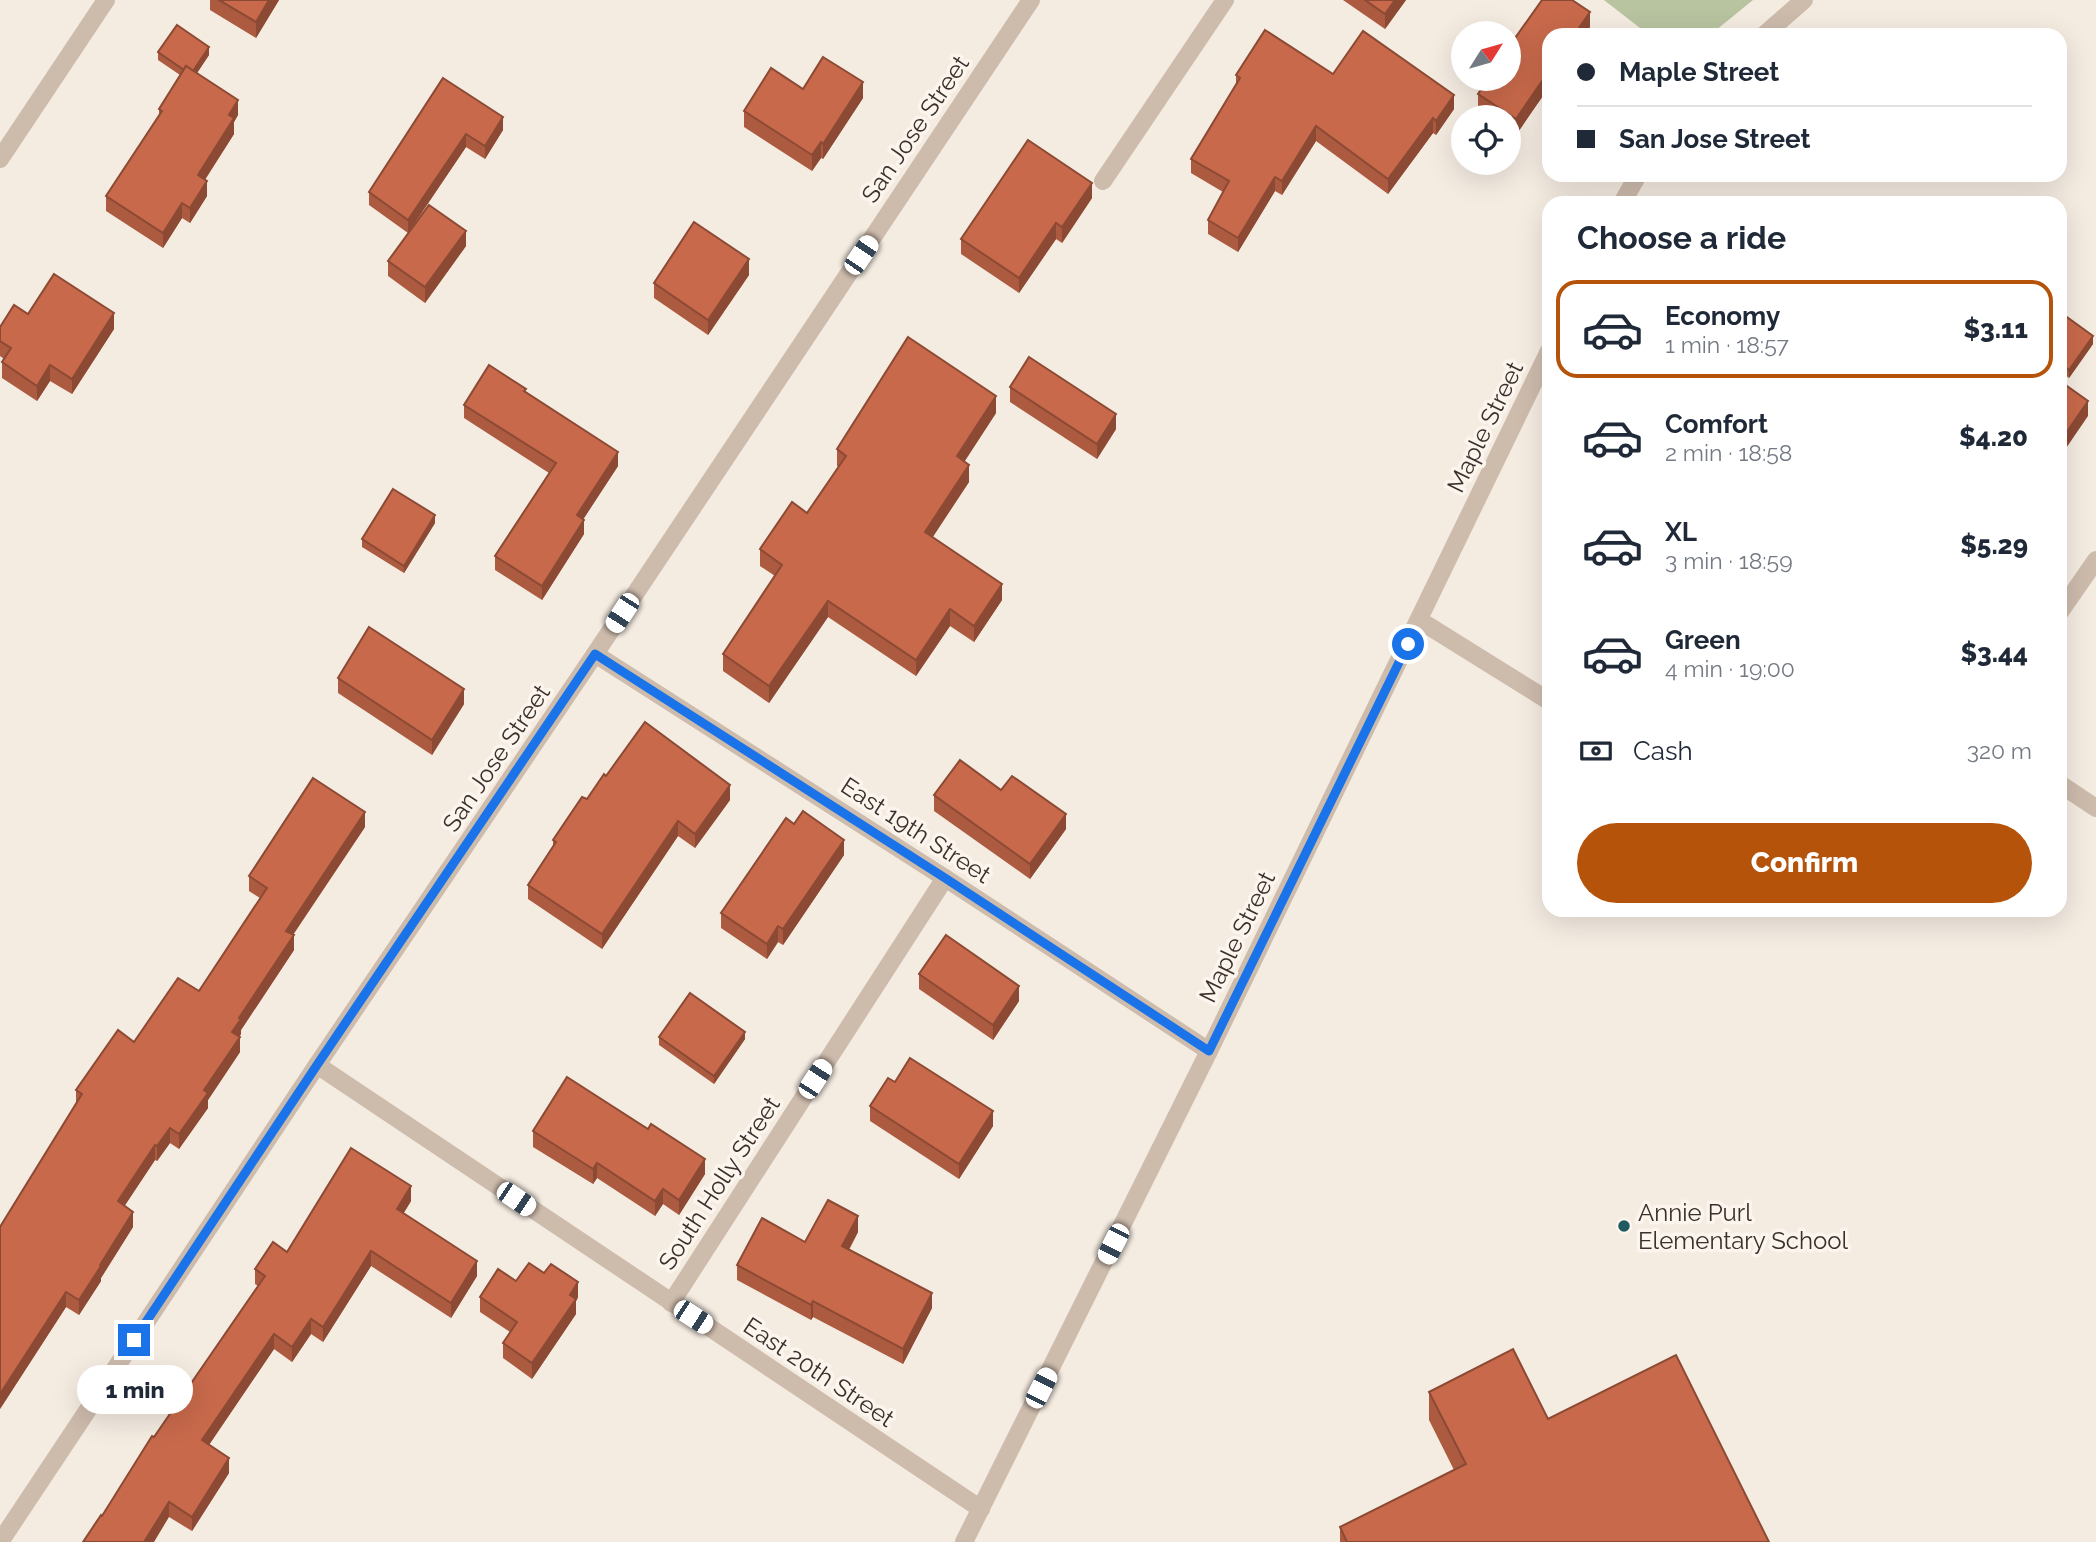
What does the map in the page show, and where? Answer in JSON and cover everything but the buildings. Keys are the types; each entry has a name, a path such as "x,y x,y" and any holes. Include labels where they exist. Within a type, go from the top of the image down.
{"street":[{"path":"0,159 106,0"},
{"name":"San Jose Street","path":"0,1542 1031,0"},
{"path":"1103,181 1225,0"},
{"path":"1772,28 1804,0"},
{"name":"Maple Street","path":"964,1542 1209,1051 1542,365"},
{"path":"2067,602 2096,560"},
{"path":"1419,620 1542,697"},
{"name":"East 19th Street","path":"595,654 1209,1051"},
{"path":"2067,789 2096,808"},
{"name":"South Holly Street","path":"671,1303 945,878"},
{"name":"East 20th Street","path":"317,1065 981,1509"}],"green space":[{"path":"1604,0 1753,0 1719,28 1640,28"}],"place":[{"name":"Annie Purl Elementary School","path":"1624,1226"}],"route":[{"path":"134,1340 595,654 1209,1051 1408,644"}]}
